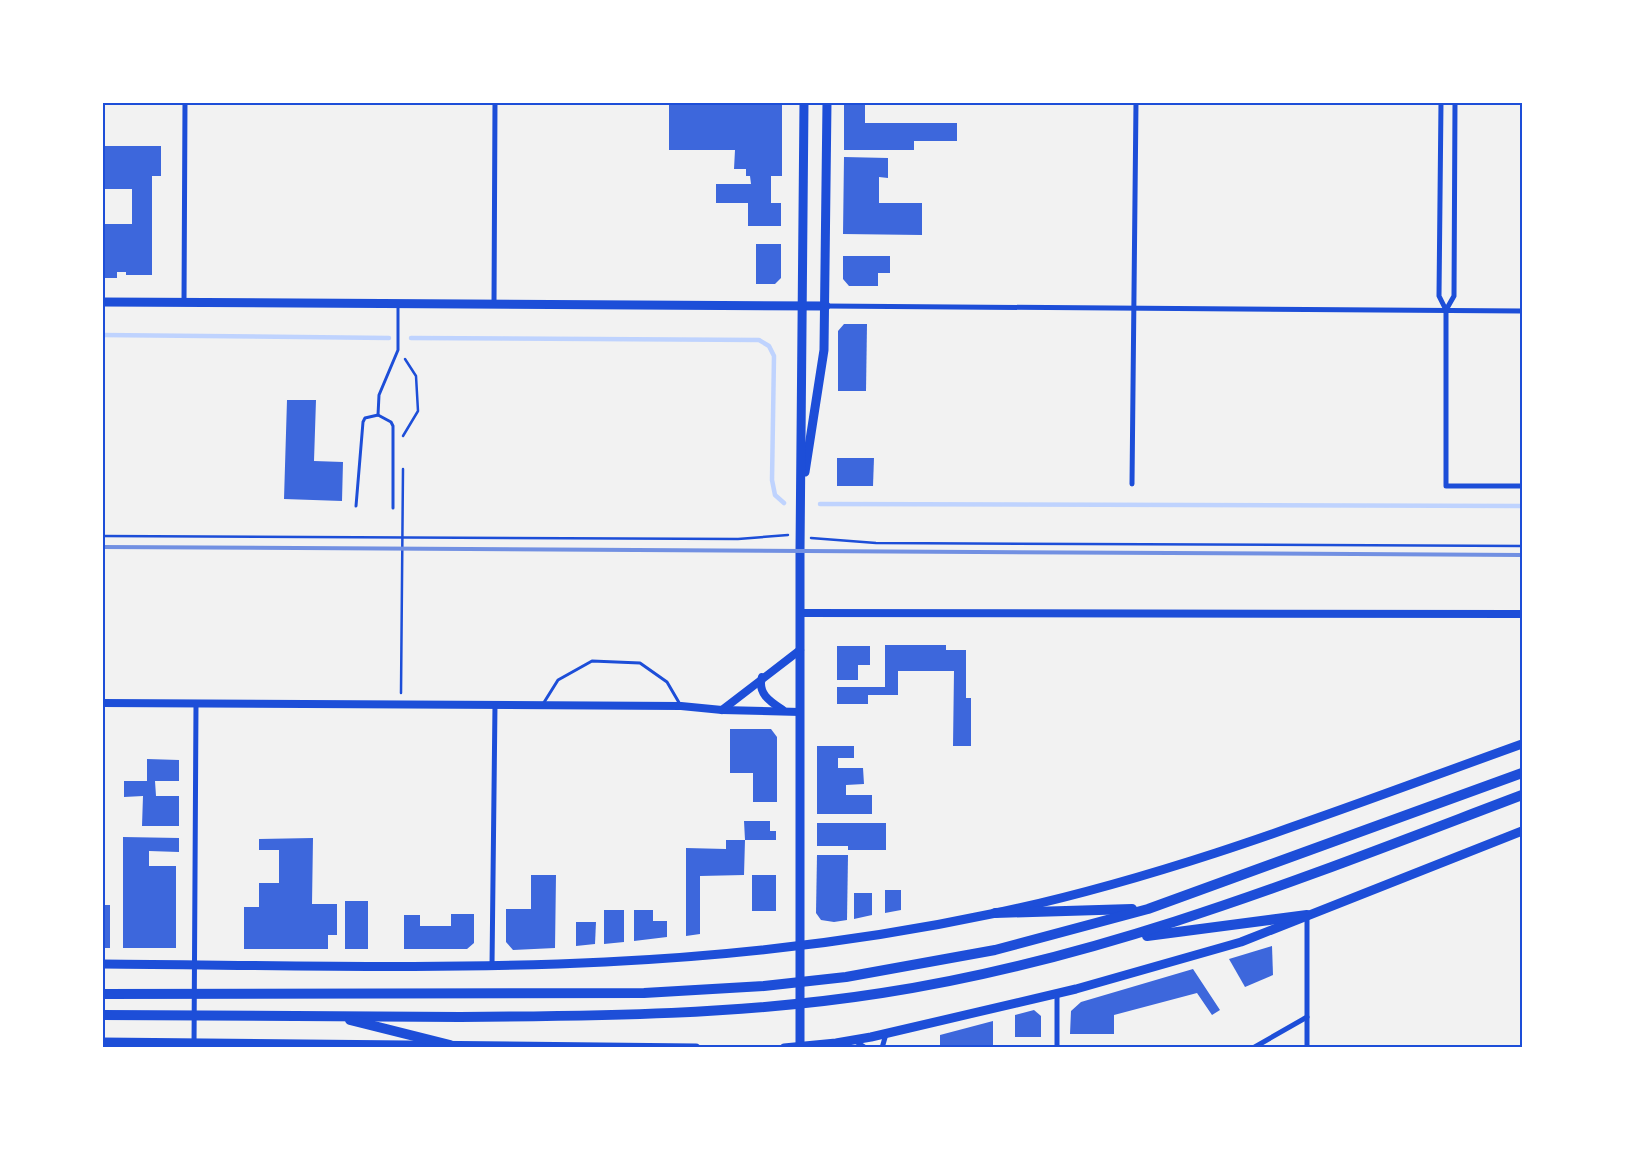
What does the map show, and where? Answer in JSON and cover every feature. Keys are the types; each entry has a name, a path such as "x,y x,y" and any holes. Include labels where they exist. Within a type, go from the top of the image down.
{"highway":[{"path":"102,994 617,994 694,991 800,983 894,969 995,950 1148,909 1522,773"},
{"path":"102,1015 334,1017 647,1015 800,1003 884,993 982,974 1124,939 1234,903 1522,795"},
{"path":"995,913 1148,909"},
{"path":"1124,939 1307,915"},
{"path":"334,1017 450,1045"}],"main road":[{"path":"800,1047 800,613 804,102"},
{"path":"801,502 823,364 826,306 827,102"},
{"path":"102,302 826,306"},
{"path":"102,964 492,966 610,962 800,944 895,932 995,913 1093,890 1209,856 1522,744"},
{"path":"784,1048 854,1040 886,1034 1057,994 1241,942 1522,831"},
{"path":"102,1042 194,1045 450,1045 696,1048"}],"street":[{"path":"184,303 185,102"},
{"path":"494,304 495,102"},
{"path":"1132,484 1136,102"},
{"path":"1440,102 1439,296 1446,310 1446,486 1522,486"},
{"path":"1446,310 1454,296 1455,102"},
{"path":"826,306 1522,311"},
{"path":"800,613 1522,614"},
{"path":"722,710 762,677 800,650"},
{"path":"762,677 761,687 764,696 785,711"},
{"path":"102,703 681,706 722,710 800,712"},
{"path":"194,1045 196,704"},
{"path":"492,966 495,705"},
{"path":"1307,915 1307,1048"},
{"path":"1057,994 1057,1048"},
{"path":"1253,1048 1307,1017"},
{"path":"882,1048 886,1034"},
{"path":"854,1040 866,1048"}],"lane":[{"path":"378,415 379,395 398,350 398,304"},
{"path":"356,506 363,422 365,418 378,415 391,422 393,426 392,508"},
{"path":"542,705 558,680 592,661 640,663 667,682 681,706"}],"path":[{"path":"398,350 416,376 418,411 403,434 403,443"},
{"path":"401,705 403,462"}],"building":[{"path":"669,102 782,102 782,176 771,176 771,203 781,203 781,226 748,226 748,203 716,203 716,184 751,184 750,176 746,176 746,169 734,169 735,150 669,150"},
{"path":"844,103 865,103 865,123 957,123 957,141 914,141 914,150 844,150"},
{"path":"102,146 161,146 161,176 152,176 152,275 126,275 126,272 117,272 117,278 102,278 102,224 132,224 132,189 102,189"},
{"path":"844,157 888,158 888,178 879,177 879,203 922,203 922,235 843,234"},
{"path":"756,244 781,244 781,278 775,284 756,284"},
{"path":"843,256 890,256 890,273 878,273 878,286 849,286 843,279"},
{"path":"844,324 867,324 866,391 838,391 838,331"},
{"path":"287,400 316,400 314,461 343,462 342,501 284,499"},
{"path":"837,458 874,458 873,486 837,486"},
{"path":"885,645 946,645 946,650 966,650 966,698 971,698 971,746 953,746 954,671 898,671 898,695 868,695 868,704 837,704 837,687 885,687"},
{"path":"837,646 870,646 870,665 858,665 858,680 837,680"},
{"path":"730,729 771,729 777,737 777,802 753,802 753,773 730,773"},
{"path":"817,746 854,746 854,758 838,758 838,768 863,768 864,784 846,785 846,795 872,795 872,814 817,814"},
{"path":"147,759 179,760 179,781 155,781 156,796 179,796 179,826 142,826 143,796 124,797 124,781 147,781"},
{"path":"744,821 770,821 770,831 776,831 776,840 745,840"},
{"path":"817,823 886,823 886,850 848,850 848,846 817,846"},
{"path":"123,837 179,838 179,852 149,851 149,866 176,866 176,948 123,948"},
{"path":"313,838 312,904 337,904 337,935 328,935 328,949 244,949 244,907 259,907 259,883 279,883 279,850 259,850 259,839"},
{"path":"726,840 745,840 744,875 700,876 700,934 686,936 686,848 726,849"},
{"path":"817,855 848,855 847,920 834,922 821,920 816,913"},
{"path":"531,875 556,875 555,948 513,950 506,942 506,909 531,909"},
{"path":"752,875 776,875 776,911 752,911"},
{"path":"885,890 901,890 901,910 885,913"},
{"path":"854,893 872,893 872,915 854,919"},
{"path":"345,901 368,901 368,949 345,949"},
{"path":"102,905 110,905 110,948 102,948"},
{"path":"604,910 624,910 624,942 604,944"},
{"path":"634,910 653,910 653,921 667,921 667,937 634,941"},
{"path":"451,914 474,914 474,943 467,949 404,949 404,915 420,915 420,926 451,926"},
{"path":"576,922 596,922 595,944 576,946"},
{"path":"1272,946 1273,975 1245,987 1229,959"},
{"path":"1193,969 1220,1010 1212,1015 1197,993 1114,1015 1114,1034 1070,1034 1071,1011 1081,1002"},
{"path":"1034,1010 1041,1016 1041,1037 1015,1037 1015,1015"},
{"path":"993,1021 993,1048 940,1048 940,1035"}],"waterway":[{"path":"102,335 389,338"},
{"path":"411,338 759,340 769,346 774,356 772,480 775,495 784,503"},
{"path":"820,504 1522,506"}],"railway":[{"path":"102,547 1522,555"}]}
